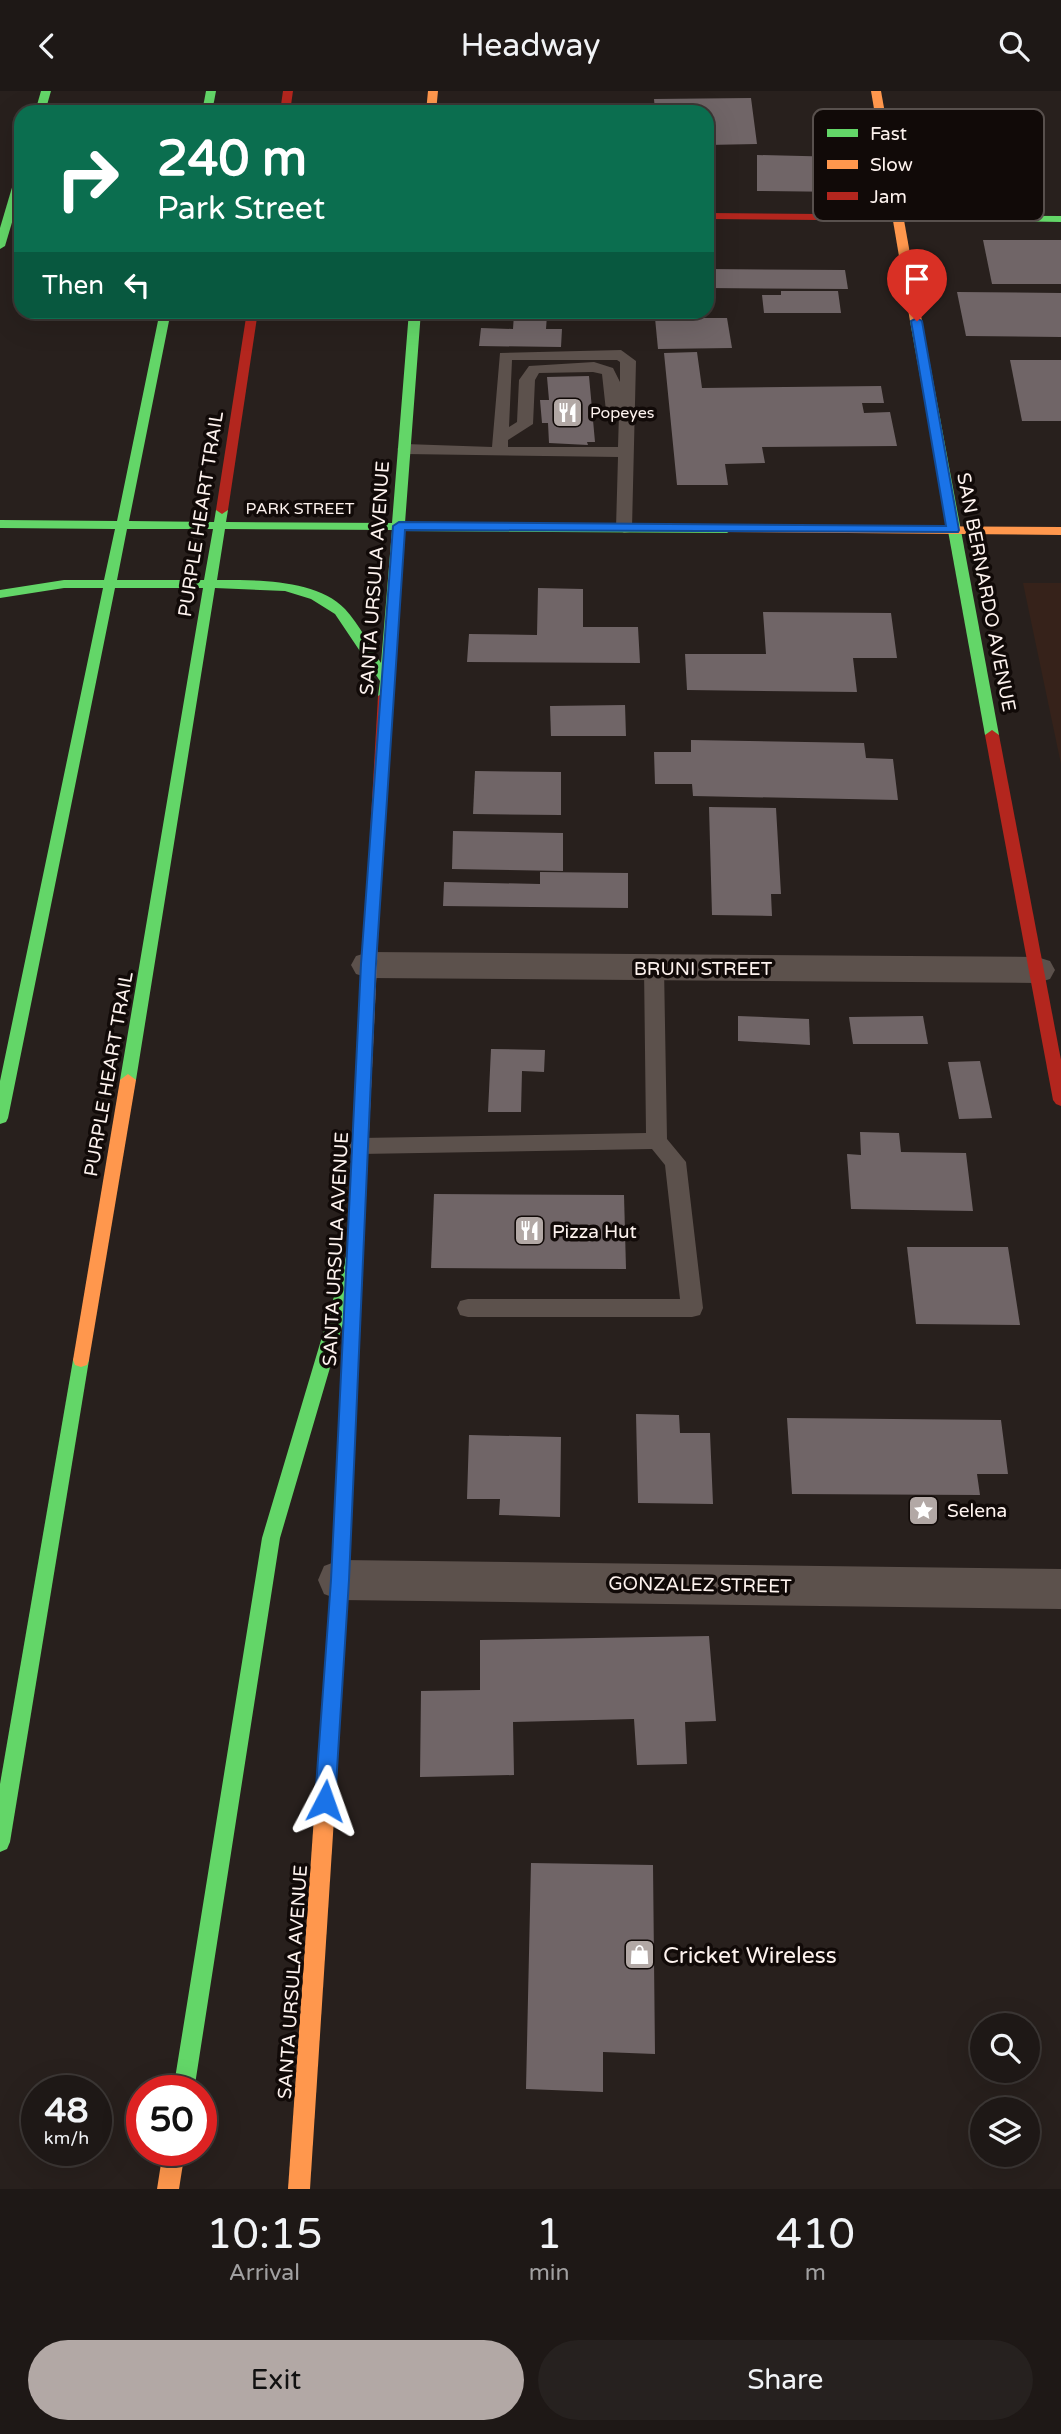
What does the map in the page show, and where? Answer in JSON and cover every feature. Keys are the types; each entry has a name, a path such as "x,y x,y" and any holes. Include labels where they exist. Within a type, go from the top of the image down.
{"main road":[{"name":"SAN BERNARDO AVENUE","path":"876,91 879,109"},
{"path":"0,246 10,211"},
{"path":"714,216 813,217"},
{"name":"SAN BERNARDO AVENUE","path":"900,221 953,530 1049,971 1061,1100"},
{"path":"0,1118 164,319"},
{"name":"PURPLE HEART TRAIL","path":"0,1842 204,623 252,319"},
{"name":"SANTA URSULA AVENUE","path":"299,2189 340,1580 369,964 386,681 414,319"},
{"name":"PARK STREET","path":"0,524 1061,531"},
{"path":"0,594 64,584 237,584 286,587 315,596 340,611 386,681"},
{"path":"186,2075 271,1538 355,1254"},
{"path":"168,2189 172,2166"}],"street":[{"name":"BRUNI STREET","path":"369,964 1049,971"},
{"name":"GONZALEZ STREET","path":"340,1580 1061,1589"}],"lane":[{"path":"500,445 505,356 621,355 628,361 624,528"},
{"path":"500,445 525,424 527,380 534,369 545,367 594,367 608,371 612,379 615,426 626,445"},
{"path":"405,449 500,445 626,445"},
{"path":"468,1308 692,1308 675,1162 657,1142 654,967"},
{"path":"360,1146 657,1142"}],"shaded area":[{"path":"1023,583 1061,583 1061,764"}],"building":[{"path":"751,98 757,144 714,145 714,105 655,105 654,99"},
{"path":"757,155 813,156 813,192 757,191"},
{"path":"983,240 1061,240 1061,284 992,284"},
{"path":"714,269 845,270 848,289 714,288"},
{"path":"781,291 838,291 841,313 764,313 762,295 781,295"},
{"path":"957,292 1061,293 1061,337 966,336"},
{"path":"727,318 732,348 658,349 655,319"},
{"path":"514,319 547,319 546,329 562,329 561,347 479,346 481,328 513,329"},
{"path":"697,352 702,388 881,386 884,403 862,403 864,413 890,412 897,446 762,447 765,463 725,464 728,485 677,485 664,353"},
{"path":"1010,360 1061,360 1061,421 1022,421"},
{"name":"Popeyes","path":"589,376 595,442 587,442 588,445 549,443 548,423 542,423 540,400 549,400 547,377"},
{"path":"538,588 583,589 583,627 638,627 640,663 467,662 469,634 537,635"},
{"path":"763,612 891,613 897,658 853,658 857,692 687,690 685,654 766,654"},
{"path":"625,705 626,736 551,736 550,706"},
{"path":"691,740 864,743 866,758 893,759 898,800 693,796 692,784 655,784 654,752 691,752"},
{"path":"475,771 561,772 561,815 473,814"},
{"path":"709,807 776,808 781,894 771,894 772,916 712,915"},
{"path":"453,831 563,833 563,871 452,869"},
{"path":"540,872 628,873 628,908 443,906 444,882 540,884"},
{"path":"738,1016 809,1019 810,1045 738,1041"},
{"path":"923,1016 928,1044 853,1044 849,1017"},
{"path":"491,1049 545,1050 544,1072 522,1071 521,1112 488,1112"},
{"path":"980,1061 992,1118 959,1119 948,1062"},
{"path":"860,1132 899,1133 901,1152 966,1153 973,1211 851,1209 847,1154 861,1155"},
{"name":"Pizza Hut","path":"434,1194 624,1195 626,1269 431,1268"},
{"path":"907,1247 1008,1247 1020,1325 916,1324"},
{"path":"636,1414 679,1415 680,1433 710,1433 713,1504 638,1503"},
{"path":"787,1418 1001,1420 1008,1474 977,1474 980,1495 792,1494"},
{"path":"469,1435 561,1437 560,1517 499,1515 500,1499 467,1499"},
{"path":"709,1636 716,1721 685,1722 687,1764 637,1765 634,1719 513,1722 514,1775 420,1777 421,1691 480,1690 480,1640"},
{"path":"531,1863 653,1865 655,2054 603,2052 603,2092 526,2089"}],"traffic: fast":[{"path":"42,105 46,91"},
{"path":"208,105 211,91"},
{"path":"0,246 14,198"},
{"path":"1044,219 1061,219"},
{"path":"0,1118 164,319"},
{"path":"385,696 414,319"},
{"path":"916,321 992,735"},
{"path":"128,1080 222,510"},
{"path":"0,524 727,529"},
{"path":"0,594 64,584 237,584 286,587 315,596 340,611 386,681"},
{"path":"326,1788 340,1580 359,1175"},
{"path":"186,2075 271,1538 355,1254"},
{"path":"0,1842 81,1360"}],"traffic: slow":[{"path":"432,105 433,91"},
{"path":"876,91 879,109"},
{"path":"899,221 916,321"},
{"path":"727,529 1061,531"},
{"path":"359,1175 371,940"},
{"path":"81,1360 128,1080"},
{"path":"299,2189 326,1788"},
{"path":"168,2189 172,2166"}],"traffic: jam":[{"path":"286,105 288,91"},
{"path":"714,216 813,217"},
{"path":"222,510 252,319"},
{"path":"371,940 385,696"},
{"path":"992,735 1061,1100"}],"place":[{"name":"Popeyes","path":"567,412"},
{"name":"Pizza Hut","path":"529,1231"},
{"name":"Selena","path":"924,1510"},
{"name":"Cricket Wireless","path":"640,1955"}],"route":[{"path":"325,1801 340,1580 369,964 386,681 399,526 953,530 917,321"}]}
